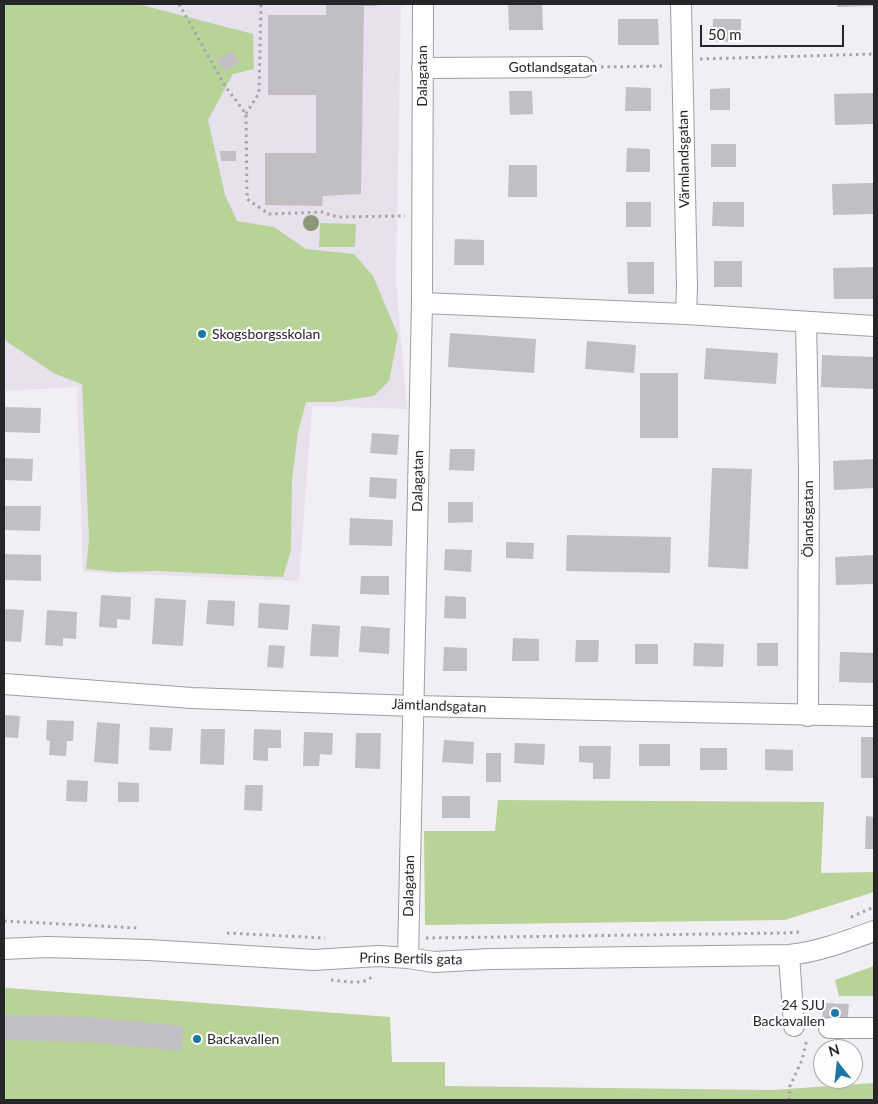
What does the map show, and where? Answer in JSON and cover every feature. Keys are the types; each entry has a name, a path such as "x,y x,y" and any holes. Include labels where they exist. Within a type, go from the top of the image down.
{"street":[{"name":"Dalagatan","path":"408,948 422,304 423,4"},
{"name":"Värmlandsgatan","path":"681,4 687,277 686,314"},
{"name":"Gotlandsgatan","path":"422,68 584,67"},
{"path":"422,304 686,314 874,326"},
{"name":"Ölandsgatan","path":"806,322 809,468 808,716"},
{"name":"Jämtlandsgatan","path":"4,684 192,698 414,706 874,716"},
{"name":"Prins Bertils gata","path":"4,949 47,946 314,960 378,956 408,948 434,962 490,959 789,955 846,942 874,931"},
{"path":"789,955 801,1030"},
{"path":"829,1028 874,1028"}],"path":[{"path":"179,4 225,86 246,114"},
{"path":"261,4 259,93 246,114 247,199 269,214 322,212 337,217 398,217 422,213"},
{"name":"Gotlandsgatan","path":"584,67 664,66 682,60 707,58 874,54"},
{"path":"845,919 874,907"},
{"path":"4,921 141,928"},
{"path":"408,948 801,932"},
{"path":"219,933 334,938"},
{"path":"789,1100 790,1086 802,1060 801,1030"}],"shaded area":[{"name":"Skogsborgsskolan","path":"4,4 401,4 396,281 407,409 312,406 299,581 83,572 77,387 4,391"}],"green space":[{"name":"Skogsborgsskolan","path":"4,4 138,4 253,34 254,69 233,74 208,120 225,195 237,221 274,227 306,249 354,254 373,276 398,335 389,381 374,396 334,402 306,402 298,432 292,480 291,550 283,577 158,571 118,572 86,569 89,539 82,384 55,374 6,341 4,334"},
{"path":"320,223 356,224 355,247 319,247"},
{"path":"498,800 824,802 821,873 874,872 874,892 785,920 425,925 424,831 495,831"},
{"path":"874,966 874,996 839,996 835,980"},
{"name":"Backavallen","path":"4,989 390,1017 392,1062 445,1062 445,1086 772,1090 813,1087 813,1089 863,1089 863,1084 874,1083 874,1100 4,1100"}],"building":[{"path":"326,4 377,4 377,6 364,6 361,194 323,196 322,206 265,205 265,153 316,153 316,95 268,95 268,15 326,15"},
{"path":"508,4 542,4 543,30 509,30"},
{"path":"837,4 874,4 874,6 837,7"},
{"path":"618,19 658,19 659,45 618,45"},
{"path":"713,19 741,19 741,42 712,41"},
{"path":"233,51 239,63 224,71 217,59"},
{"path":"626,87 651,88 651,111 625,111"},
{"path":"730,88 730,110 710,110 710,89"},
{"path":"509,91 532,91 533,114 510,115"},
{"path":"874,93 874,124 835,125 834,94"},
{"path":"711,144 736,144 736,167 711,167"},
{"path":"627,148 650,149 650,172 626,172"},
{"path":"220,151 236,151 236,161 221,161"},
{"path":"509,165 537,165 537,197 508,197"},
{"path":"874,183 874,214 833,215 832,184"},
{"path":"626,202 651,202 651,227 626,227"},
{"path":"713,202 744,202 744,227 712,226"},
{"path":"455,239 484,240 484,265 454,265"},
{"path":"714,261 742,261 742,287 714,287"},
{"path":"627,262 654,262 654,294 628,294"},
{"path":"874,267 874,299 834,299 833,268"},
{"path":"450,333 536,339 534,373 448,367"},
{"path":"587,341 636,345 634,373 585,369"},
{"path":"706,348 778,353 776,384 704,379"},
{"path":"822,355 874,357 874,389 821,387"},
{"path":"640,373 678,373 678,438 640,438"},
{"path":"4,407 41,408 40,433 4,432"},
{"path":"372,433 399,435 397,455 370,453"},
{"path":"450,449 475,449 474,471 449,470"},
{"path":"5,458 33,459 32,481 4,480"},
{"path":"874,459 874,488 834,490 833,461"},
{"path":"712,468 752,469 748,569 708,567"},
{"path":"370,477 397,479 396,499 369,497"},
{"path":"448,502 473,502 473,522 448,523"},
{"path":"4,506 41,506 40,531 4,530"},
{"path":"350,518 393,520 392,546 349,545"},
{"path":"567,535 671,537 670,573 566,571"},
{"path":"506,542 534,543 533,559 506,558"},
{"path":"445,549 472,550 471,572 444,570"},
{"path":"4,554 41,555 41,581 4,580"},
{"path":"874,555 874,584 836,585 835,557"},
{"path":"361,576 389,576 389,595 360,594"},
{"path":"101,595 131,597 130,620 117,619 117,628 99,627"},
{"path":"445,596 466,597 466,619 444,618"},
{"path":"155,598 186,600 183,646 152,644"},
{"path":"208,600 235,601 234,626 206,624"},
{"path":"259,603 290,605 288,630 258,628"},
{"path":"4,609 24,610 21,642 4,641"},
{"path":"47,610 77,612 76,639 63,638 63,646 45,645"},
{"path":"312,624 340,626 338,657 310,656"},
{"path":"361,626 390,628 389,654 359,652"},
{"path":"513,638 539,639 539,661 512,661"},
{"path":"576,640 599,640 598,662 575,662"},
{"path":"694,643 724,644 723,667 693,666"},
{"path":"757,643 778,643 778,666 757,666"},
{"path":"635,644 658,644 658,664 635,664"},
{"path":"269,645 285,646 283,668 267,667"},
{"path":"444,647 467,648 467,671 443,671"},
{"path":"840,652 874,653 874,683 839,682"},
{"path":"4,715 20,716 18,738 4,737"},
{"path":"47,720 74,721 73,741 67,741 66,756 49,755 50,741 46,740"},
{"path":"97,722 120,724 118,764 94,762"},
{"path":"150,727 173,728 171,751 149,750"},
{"path":"201,729 225,729 224,765 200,764"},
{"path":"254,729 281,730 281,748 268,748 268,761 253,760"},
{"path":"304,732 333,733 332,755 320,754 319,766 303,766"},
{"path":"356,733 381,733 380,769 355,768"},
{"path":"861,737 874,737 874,778 861,778"},
{"path":"444,740 474,742 473,764 442,762"},
{"path":"515,743 545,744 544,765 514,763"},
{"path":"639,744 670,744 670,766 639,766"},
{"path":"579,746 611,746 610,779 593,779 593,763 579,762"},
{"path":"700,748 727,748 727,770 700,770"},
{"path":"765,749 793,750 793,771 765,770"},
{"path":"486,753 501,753 501,782 486,782"},
{"path":"67,780 88,781 87,802 66,801"},
{"path":"118,782 139,783 139,802 118,802"},
{"path":"245,785 263,785 262,811 244,810"},
{"path":"442,796 470,796 470,818 442,818"},
{"path":"866,816 874,817 874,849 865,849"},
{"name":"24 SJU Backavallen","path":"823,1003 849,1004 847,1024 822,1022"},
{"path":"4,1015 91,1017 184,1026 181,1051 88,1042 4,1040"}],"place":[{"name":"Skogsborgsskolan","path":"202,334"},
{"name":"24 SJU Backavallen","path":"835,1013"},
{"name":"Backavallen","path":"197,1039"}]}
